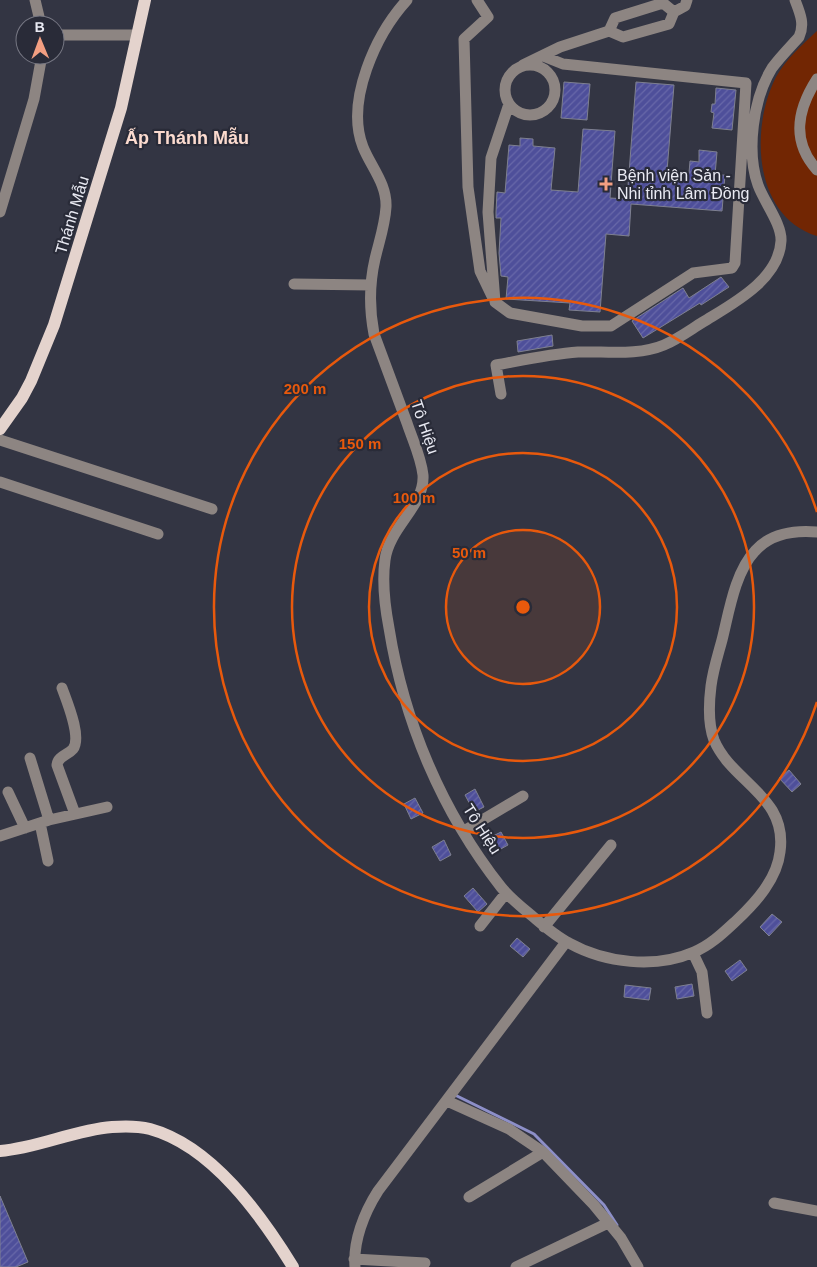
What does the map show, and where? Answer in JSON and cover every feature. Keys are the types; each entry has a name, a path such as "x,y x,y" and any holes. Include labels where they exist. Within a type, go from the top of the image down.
{"main road":[{"name":"Thánh Mẫu","path":"0,429 22,398 31,381 54,325 104,168 127,84 145,0"},
{"path":"0,1151 110,1127 143,1128 168,1136 187,1145 224,1177 256,1212 293,1267"}],"street":[{"path":"35,0 38,15"},
{"name":"Tô Hiệu","path":"407,0 380,38 361,90 358,107 358,123 363,147 386,196 385,216 370,284 369,300 374,334 418,451 423,478 422,490 390,540 385,556 384,584 391,644 398,680 422,749 446,802 506,894 544,927 566,942 597,955 629,961 671,959 693,953 710,944 746,912 772,879 780,855 780,830 777,818 759,793 727,760 716,744 710,720 711,687 734,594 744,566 756,549 780,534 796,531 817,532"},
{"path":"477,0 488,17 464,39 468,187 480,271 495,302 510,313 582,326 611,326 693,273 732,268 735,263 746,83 563,64 543,56"},
{"path":"523,65 532,64 540,66 548,71 553,78 555,95 552,103 546,110 538,114 522,114 514,110 509,104 504,89 510,74 523,65 560,47 609,31 623,37 669,24 674,12 685,6 687,0"},
{"path":"500,394 496,365 549,355 648,350 664,345 744,296 755,288 768,273 779,253 781,240 779,229 760,190 755,172 754,118 762,91 771,71 802,31 803,23 795,0"},
{"path":"609,31 615,18 663,3 674,12"},
{"path":"65,35 137,35"},
{"path":"0,212 34,99 40,65"},
{"path":"817,79 802,106 799,125 802,146 817,170"},
{"path":"495,302 488,212 490,158 509,104"},
{"path":"294,284 370,284"},
{"path":"0,440 212,509"},
{"path":"0,482 158,534"},
{"path":"62,688 76,731 76,742 72,750 59,759 57,765 75,814"},
{"path":"30,758 45,822 48,861"},
{"path":"8,792 25,828"},
{"path":"464,831 523,796"},
{"path":"0,836 107,806"},
{"path":"544,927 611,845"},
{"path":"480,926 506,894"},
{"path":"425,1263 355,1263 355,1245 370,1202 566,942"},
{"path":"693,953 702,972 707,1013"},
{"path":"447,1101 509,1128 543,1152 594,1205 621,1238 638,1267"},
{"path":"469,1197 543,1152"},
{"path":"774,1203 817,1211"},
{"path":"516,1267 608,1223"}],"shaded area":[{"path":"817,31 817,236 796,226 780,210 769,190 763,168 761,144 762,121 776,77 789,58"}],"building":[{"path":"564,82 590,84 587,120 561,118"},
{"path":"636,82 674,85 667,171 689,173 690,161 699,162 699,150 717,152 715,175 725,175 722,211 631,204 629,236 606,234 600,312 569,310 570,303 506,299 508,277 501,276 499,253 501,218 496,218 496,212 497,192 505,193 509,145 520,146 520,138 533,139 533,146 555,148 551,190 578,192 583,129 615,131 610,198 627,199"},
{"path":"716,88 736,90 732,130 712,128 714,113 711,112 712,104 715,104"},
{"path":"721,277 729,287 643,338 632,321 683,288 689,298"},
{"path":"552,335 553,346 518,352 517,341"},
{"path":"789,770 801,784 792,792 779,778"},
{"path":"475,789 484,807 474,812 465,795"},
{"path":"415,798 423,813 411,819 404,804"},
{"path":"501,832 508,845 499,850 491,837"},
{"path":"444,840 451,855 440,861 432,847"},
{"path":"473,888 487,904 478,912 464,896"},
{"path":"772,914 782,922 769,936 760,927"},
{"path":"517,938 530,949 523,957 510,946"},
{"path":"740,960 747,970 732,981 725,971"},
{"path":"692,984 694,996 677,999 675,987"},
{"path":"625,985 651,988 649,1000 624,997"},
{"path":"0,1196 28,1262 16,1267 0,1267"}],"waterway":[{"path":"453,1094 534,1134 604,1205 617,1225"}],"place":[{"name":"Bệnh viện Sản - Nhi tỉnh Lâm Đồng","path":"606,184"}],"district":[{"name":"Ấp Thánh Mẫu","path":"187,138"}]}
